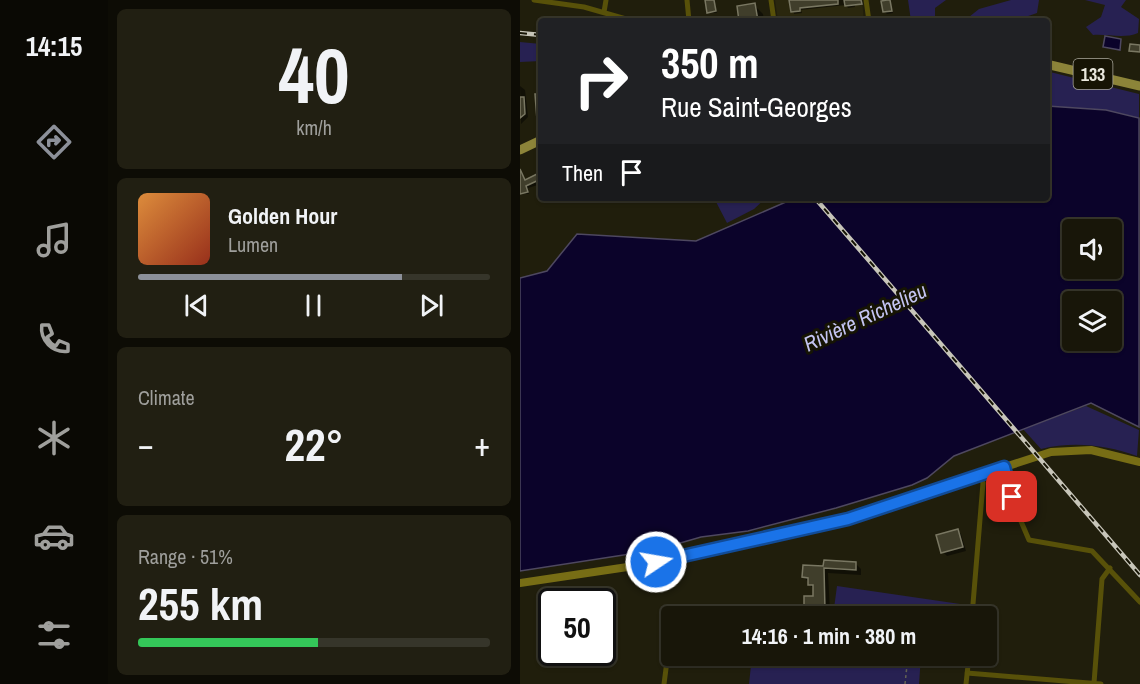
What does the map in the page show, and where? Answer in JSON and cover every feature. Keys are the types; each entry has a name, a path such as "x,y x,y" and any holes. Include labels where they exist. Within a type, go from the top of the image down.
{"main road":[{"name":"133","path":"1050,65 1140,86"},
{"path":"520,150 538,141"},
{"path":"520,583 641,565 836,522 1051,452 1076,449 1109,452 1140,462"}],"street":[{"path":"534,0 604,12 623,18"},
{"path":"604,12 606,0"},
{"path":"686,0 689,18"},
{"path":"771,0 774,18"},
{"path":"866,0 869,18"},
{"path":"1004,467 1017,512 1029,540 1088,550 1110,568 1140,602"},
{"path":"973,606 983,483 981,476"},
{"path":"1094,683 1102,579 1110,568"},
{"path":"664,684 666,666"},
{"path":"966,684 967,666"},
{"path":"967,674 1101,684"}],"path":[{"path":"905,684 907,666"}],"shaded area":[{"path":"775,0 862,0 864,18 778,18"},
{"path":"908,0 946,0 935,8 935,17 940,18 911,18"},
{"path":"1011,0 1039,0 1037,13 1023,18 968,18 979,9"},
{"path":"1085,0 1126,0 1121,7 1139,19 1138,33 1122,36 1093,35 1086,27 1101,17 1105,5"},
{"path":"520,42 538,44 538,61 520,62"},
{"path":"1050,72 1139,94 1139,118 1106,110 1050,106"},
{"path":"716,201 763,201 754,209 727,223"},
{"path":"1086,406 1139,430 1137,456 1090,445 1066,445 1041,449 1023,429"},
{"path":"837,586 967,605 967,606 834,606"},
{"path":"751,666 920,666 919,684 749,684"}],"water":[{"path":"1105,36 1121,39 1120,50 1103,47"},
{"name":"Rivière Richelieu","path":"1050,106 1106,110 1139,118 1139,427 1091,403 954,456 927,478 912,485 836,508 748,531 701,537 656,550 520,571 520,278 547,271 577,234 696,241 788,201 1050,201"}],"building":[{"path":"705,0 714,0 716,11 707,13"},
{"path":"789,0 838,0 838,4 800,8 800,11 791,12"},
{"path":"844,0 861,0 862,4 845,6"},
{"path":"890,0 892,11 883,12 881,1"},
{"path":"755,3 758,18 739,18 737,6"},
{"path":"1130,44 1140,45 1140,52 1129,51"},
{"path":"535,94 538,94 537,120"},
{"path":"520,97 524,97 525,114 520,118"},
{"path":"520,169 525,180 538,174 538,180 526,186 528,192 520,194"},
{"path":"958,529 963,547 941,553 936,535"},
{"path":"824,560 856,562 856,570 824,568 825,606 804,606 804,596 813,596 813,585 808,585 808,578 802,577 803,565 823,566"}],"railway":[{"path":"520,33 538,35"},
{"path":"818,201 1140,575"}],"route":[{"path":"656,562 848,519 926,495 1004,467 1012,497"}]}
